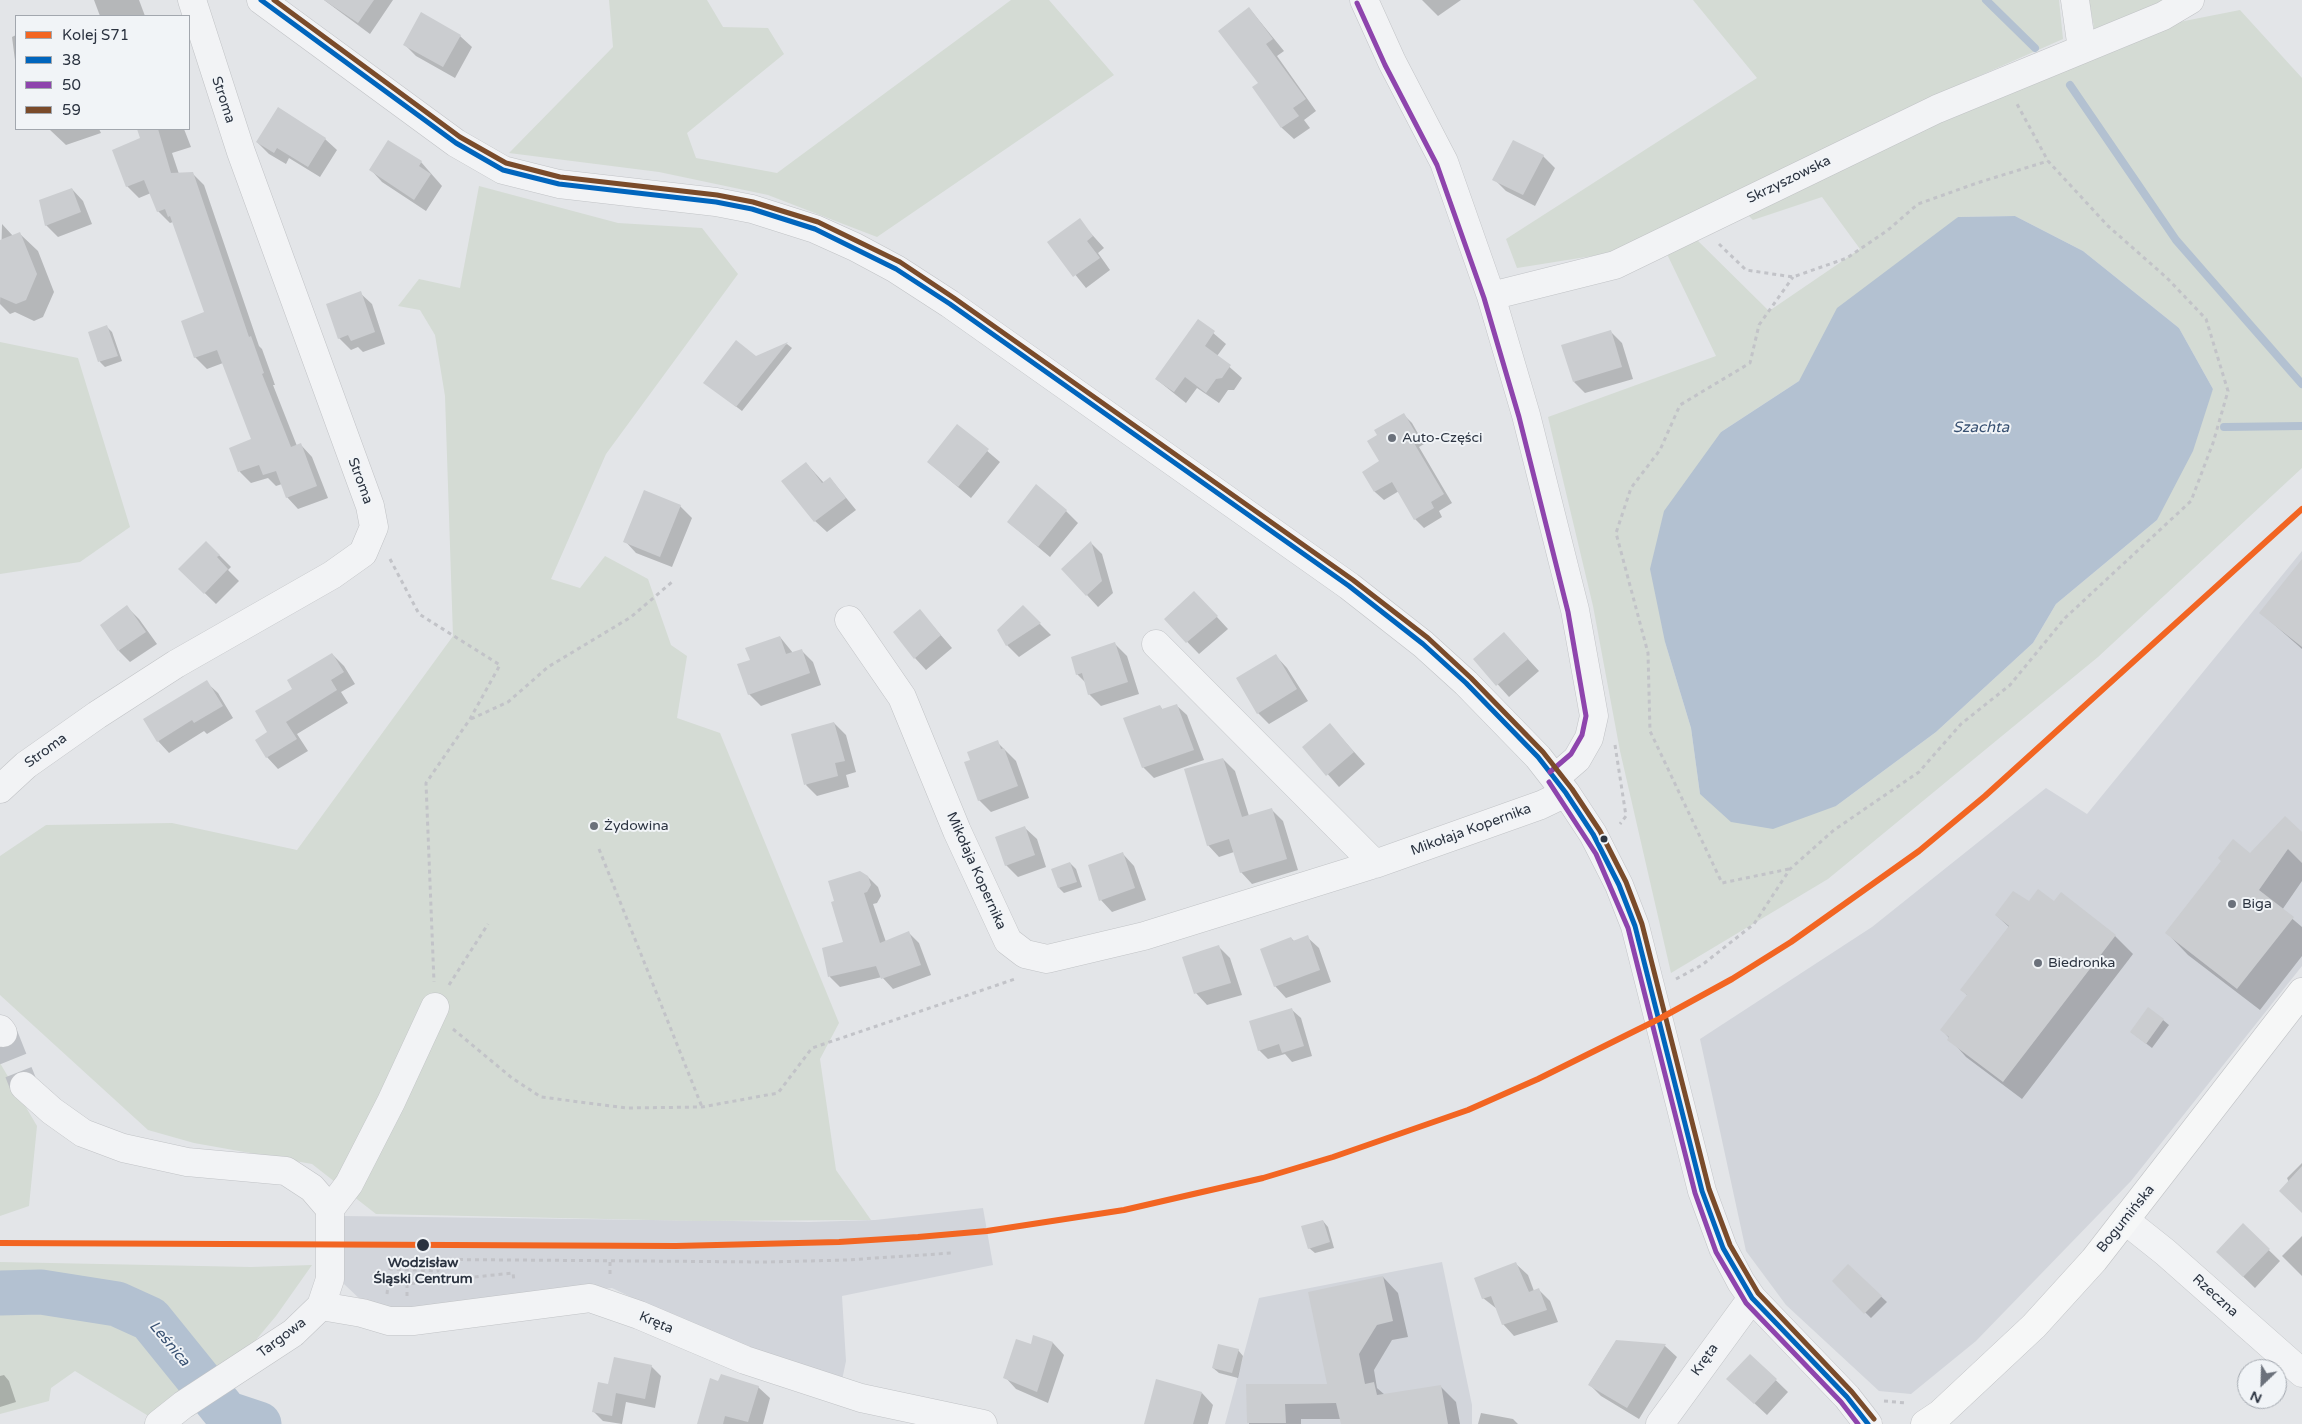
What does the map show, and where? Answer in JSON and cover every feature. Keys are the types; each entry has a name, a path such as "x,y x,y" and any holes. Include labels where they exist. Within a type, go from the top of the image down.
{"main road":[{"name":"Bogumińska","path":"1925,1424 1940,1414 2034,1326 2126,1221 2302,992"}],"street":[{"name":"Stroma","path":"0,788 26,765 176,664 340,570 364,553 374,527 370,506 241,152 192,0"},
{"path":"260,0 474,155 503,170 559,184 752,209 794,222 856,247 921,283 1374,605 1423,644 1459,676 1519,737 1560,785 1603,851 1630,912 1641,947 1708,1212 1731,1266 1752,1298 1847,1396 1868,1424"},
{"path":"1364,0 1392,62 1444,162 1491,296 1526,414 1568,581 1594,716 1589,738 1560,785"},
{"path":"2075,0 2082,49"},
{"name":"Skrzyszowska","path":"1491,296 1615,265 1937,109 2163,16 2190,0"},
{"name":"Mikołaja Kopernika","path":"849,620 902,697 957,830 1008,941 1025,954 1047,959 1144,936 1375,864 1541,805 1560,785"},
{"path":"1156,644 1375,864"},
{"path":"24,1086 52,1111 83,1133 123,1148 187,1162 286,1171 312,1188 330,1208 349,1184 391,1102 435,1007"},
{"name":"Targowa","path":"159,1424 183,1405 293,1333 321,1306 330,1279 330,1208"},
{"name":"Rzeczna","path":"2126,1221 2165,1252 2302,1373"},
{"name":"Kręta","path":"321,1306 362,1313 389,1321 413,1321 590,1298 630,1312 744,1360 861,1398 983,1424"},
{"name":"Kręta","path":"1660,1424 1752,1298"}],"path":[{"path":"1674,981 1702,965 1754,924 1790,868 1834,830 1919,772 1962,724 2010,685 2065,618 2191,502 2213,443 2228,391 2206,319 2167,278 2108,226 2048,161 2005,81"},
{"path":"1699,224 1746,270 1793,278 1847,258 1888,230 1918,204 2048,161"},
{"path":"1790,868 1722,883 1650,731 1648,653 1616,533 1631,488 1660,450 1680,405 1750,363 1759,325 1793,278"},
{"path":"374,527 418,614 500,665 470,719 426,783 435,1007 455,1032 512,1078 540,1097 627,1108 702,1107 778,1092 812,1048 1022,976 1025,954"},
{"path":"470,719 508,702 548,667 631,617 672,582"},
{"path":"1614,742 1626,816 1620,824"},
{"path":"600,849 702,1107"},
{"path":"435,1007 488,924"},
{"path":"387,1259 610,1262 846,1260 952,1253"},
{"path":"389,1321 384,1306 390,1269 438,1271 438,1260"},
{"path":"610,1262 610,1272"},
{"path":"390,1278 407,1284"}],"shaded area":[{"path":"609,0 707,0 723,27 768,28 784,54 687,133 696,158 777,173 1011,0 1049,0 1114,75 877,237 768,195 659,172 509,153 613,47"},
{"path":"1693,0 2059,0 2063,39 1929,98 1611,253 1517,268 1506,239 1757,78"},
{"path":"2089,0 2168,0 2095,33"},
{"path":"2240,10 2302,78 2302,468 2098,657 1828,879 1671,973 1620,751 1593,606 1548,417 1716,356 1665,250 1692,235 1769,311 1860,249 1822,197 1753,220 1743,210 1941,116 2169,24","holes":["2015,216 2083,251 2179,328 2213,389 2157,520 2056,604 2033,643 1936,732 1836,806 1700,794 1691,728 1665,642 1721,432 1799,381 1958,217"]},
{"path":"479,186 618,223 702,228 738,274 606,454 551,579 580,588 605,556 648,579 671,645 687,656 677,718 720,733 839,1023 820,1059 836,1170 871,1220 697,1221 376,1214 312,1164 194,1143 148,1130 0,995 0,856 46,825 172,823 297,850 453,636 445,396 435,335 420,310 398,306 419,279 460,288"},
{"path":"0,342 78,358 130,527 80,562 0,574"},
{"path":"2302,551 2302,966 2131,1181 1976,1341 1911,1394 1879,1391 1786,1305 1746,1251 1700,1039 1872,927 2046,788 2087,814"},
{"path":"0,1063 37,1126 29,1206 0,1216"},
{"path":"983,1208 993,1265 842,1296 846,1361 842,1380 719,1339 612,1288 413,1308 378,1308 362,1301 344,1284 342,1262 343,1216 809,1222 875,1220"},
{"path":"0,1262 251,1267 312,1265 276,1316 245,1353 150,1417 75,1371 51,1388 49,1401 0,1414"},
{"path":"1442,1262 1472,1405 1472,1424 1225,1424 1259,1298"}],"water":[{"name":"Szachta","path":"2015,216 2083,251 2179,328 2213,389 2193,451 2157,520 2056,604 2033,643 1936,732 1836,806 1773,829 1731,822 1700,794 1691,728 1665,642 1650,569 1664,511 1721,432 1799,381 1837,308 1958,217"}],"building":[{"path":"324,0 374,0 358,23"},
{"path":"1249,7 1273,39 1266,44 1306,99 1293,108 1299,116 1281,128 1252,87 1258,83 1218,31"},
{"path":"421,12 461,35 443,67 403,45"},
{"path":"278,107 326,138 308,167 277,148 274,153 256,142"},
{"path":"137,130 158,130 171,173 193,172 249,337 251,336 264,373 262,374 291,447 301,443 317,486 286,498 276,471 263,475 259,465 238,472 229,448 251,439 217,350 194,358 181,321 204,312 170,216 168,217 165,209 157,212 144,180 126,187 112,150 140,138"},
{"path":"388,140 422,161 419,166 431,174 414,200 369,170"},
{"path":"1513,140 1544,155 1523,195 1492,180"},
{"path":"72,188 81,212 45,226 39,200"},
{"path":"1080,218 1093,236 1087,241 1100,258 1073,277 1047,242"},
{"path":"20,232 37,274 26,300 16,304 0,297 0,240"},
{"path":"361,291 375,332 351,341 348,335 338,339 326,304"},
{"path":"1198,319 1215,331 1205,346 1231,365 1222,378 1216,379 1206,393 1185,377 1174,392 1155,379"},
{"path":"107,325 118,356 98,362 88,332"},
{"path":"1611,330 1622,367 1573,382 1561,345"},
{"path":"736,340 756,356 788,342 736,407 703,383"},
{"path":"1404,413 1417,435 1411,438 1444,494 1431,502 1434,508 1414,520 1392,482 1374,492 1362,472 1379,461 1367,441 1377,435 1374,430"},
{"path":"957,424 989,449 958,487 927,462"},
{"path":"806,462 822,483 830,477 846,498 814,522 781,481"},
{"path":"1036,484 1067,510 1038,547 1007,522"},
{"path":"644,490 681,505 660,557 623,542"},
{"path":"206,541 220,555 217,557 228,569 204,594 178,569"},
{"path":"1091,541 1102,581 1086,596 1061,569"},
{"path":"2302,559 2302,647 2259,613"},
{"path":"1194,591 1218,616 1186,643 1164,619"},
{"path":"127,605 146,632 118,651 100,625"},
{"path":"1023,605 1041,623 1006,646 997,630"},
{"path":"920,609 941,635 914,659 893,632"},
{"path":"1504,632 1528,659 1496,686 1473,659"},
{"path":"780,636 786,654 802,649 810,673 748,695 737,664 750,660 745,648"},
{"path":"1115,642 1128,682 1088,695 1082,673 1076,675 1071,657"},
{"path":"332,653 344,672 331,680 337,690 286,722 297,739 266,758 255,740 267,732 255,711 292,689 287,680"},
{"path":"1276,654 1297,689 1257,714 1236,678"},
{"path":"207,680 223,706 194,723 192,720 157,742 143,719"},
{"path":"1177,704 1194,750 1142,768 1123,718 1160,705 1162,709"},
{"path":"834,722 845,761 835,763 838,776 804,785 791,734"},
{"path":"1330,723 1354,752 1326,776 1302,747"},
{"path":"998,740 1001,749 1004,748 1018,786 978,801 964,762 970,760 967,752"},
{"path":"1223,758 1242,817 1272,808 1287,859 1240,873 1229,839 1207,846 1184,769"},
{"name":"Biga","path":"2285,816 2302,832 2302,863 2288,849 2259,890 2294,917 2237,989 2165,933 2221,861 2218,858 2233,839 2250,853"},
{"path":"1025,826 1035,855 1005,866 995,837"},
{"path":"1123,852 1135,888 1099,901 1088,865"},
{"path":"1070,862 1077,882 1058,888 1051,869"},
{"path":"860,871 868,876 871,885 867,892 864,893 880,943 909,931 921,965 881,979 876,966 828,977 822,948 843,942 831,902 834,901 828,881"},
{"name":"Biedronka","path":"2038,889 2054,901 2061,892 2116,935 2003,1082 1947,1040 1949,1037 1940,1030 1967,995 1960,990 2009,926 1995,915 2013,891 2029,901"},
{"path":"1308,935 1320,970 1274,987 1260,949 1291,937 1293,941"},
{"path":"1219,945 1231,983 1194,994 1182,957"},
{"path":"2148,1007 2164,1019 2146,1044 2130,1032"},
{"path":"1292,1008 1304,1046 1282,1053 1279,1044 1258,1051 1249,1021"},
{"path":"2302,1166 2302,1213 2279,1191"},
{"path":"1323,1220 1330,1242 1308,1249 1301,1226"},
{"path":"2243,1223 2270,1249 2243,1277 2216,1252"},
{"path":"1516,1262 1529,1292 1539,1288 1547,1310 1502,1325 1491,1296 1482,1299 1474,1278"},
{"path":"1848,1264 1882,1296 1864,1314 1832,1281"},
{"path":"1383,1276 1393,1321 1377,1325 1359,1354 1365,1384 1374,1382 1377,1395 1441,1385 1448,1424 1341,1424 1336,1403 1285,1404 1286,1423 1247,1423 1246,1384 1327,1384 1308,1292"},
{"path":"1033,1335 1053,1342 1037,1392 1003,1378 1016,1339 1031,1344"},
{"path":"1616,1340 1666,1344 1627,1408 1588,1385"},
{"path":"1218,1344 1239,1349 1232,1373 1212,1368"},
{"path":"1750,1354 1777,1379 1754,1404 1726,1379"},
{"path":"614,1357 652,1365 645,1399 616,1393 612,1416 592,1412 598,1382 608,1384"},
{"path":"721,1374 759,1386 748,1422 725,1416 723,1424 697,1424 710,1378 718,1381"},
{"path":"1156,1379 1202,1392 1193,1424 1144,1424"}],"waterway":[{"path":"1986,0 2035,48"},
{"path":"2070,85 2176,240 2302,384"},
{"path":"2224,427 2302,426"},
{"name":"Leśnica","path":"0,1293 41,1292 117,1304 150,1319 226,1413 259,1424"}],"tunnel":[{"path":"3,1033 24,1086"}],"rail line":[{"name":"S71","path":"0,1243 676,1246 839,1242 918,1237 987,1231 1124,1210 1263,1178 1333,1157 1468,1110 1538,1079 1659,1019 1732,979 1791,942 1919,851 1985,796 2302,509"}],"transit line":[{"name":"38","path":"261,0 456,143 503,170 559,184 716,202 752,209 815,229 896,269 950,304 1349,586 1423,644 1466,683 1538,757 1566,793 1593,834 1619,885 1635,926 1702,1191 1723,1248 1752,1298 1847,1397 1868,1424"},
{"name":"59","path":"274,0 460,137 506,163 560,177 717,195 753,202 818,222 900,262 954,298 1353,580 1428,638 1471,678 1543,752 1572,789 1600,831 1626,882 1642,924 1709,1189 1730,1245 1758,1293 1852,1392 1874,1419"},
{"name":"50","path":"1357,3 1385,65 1437,165 1484,298 1519,417 1568,612 1586,716 1582,735 1571,754 1550,772"},
{"name":"50","path":"1549,782 1596,854 1628,928 1695,1193 1716,1252 1746,1303 1841,1402 1858,1424"}],"place":[{"name":"Auto-Części","path":"1392,438"},
{"name":"Żydowina","path":"594,826"},
{"name":"Biga","path":"2232,904"},
{"name":"Biedronka","path":"2038,963"},
{"name":"Wodzisław Śląski Centrum","path":"423,1245"}]}
